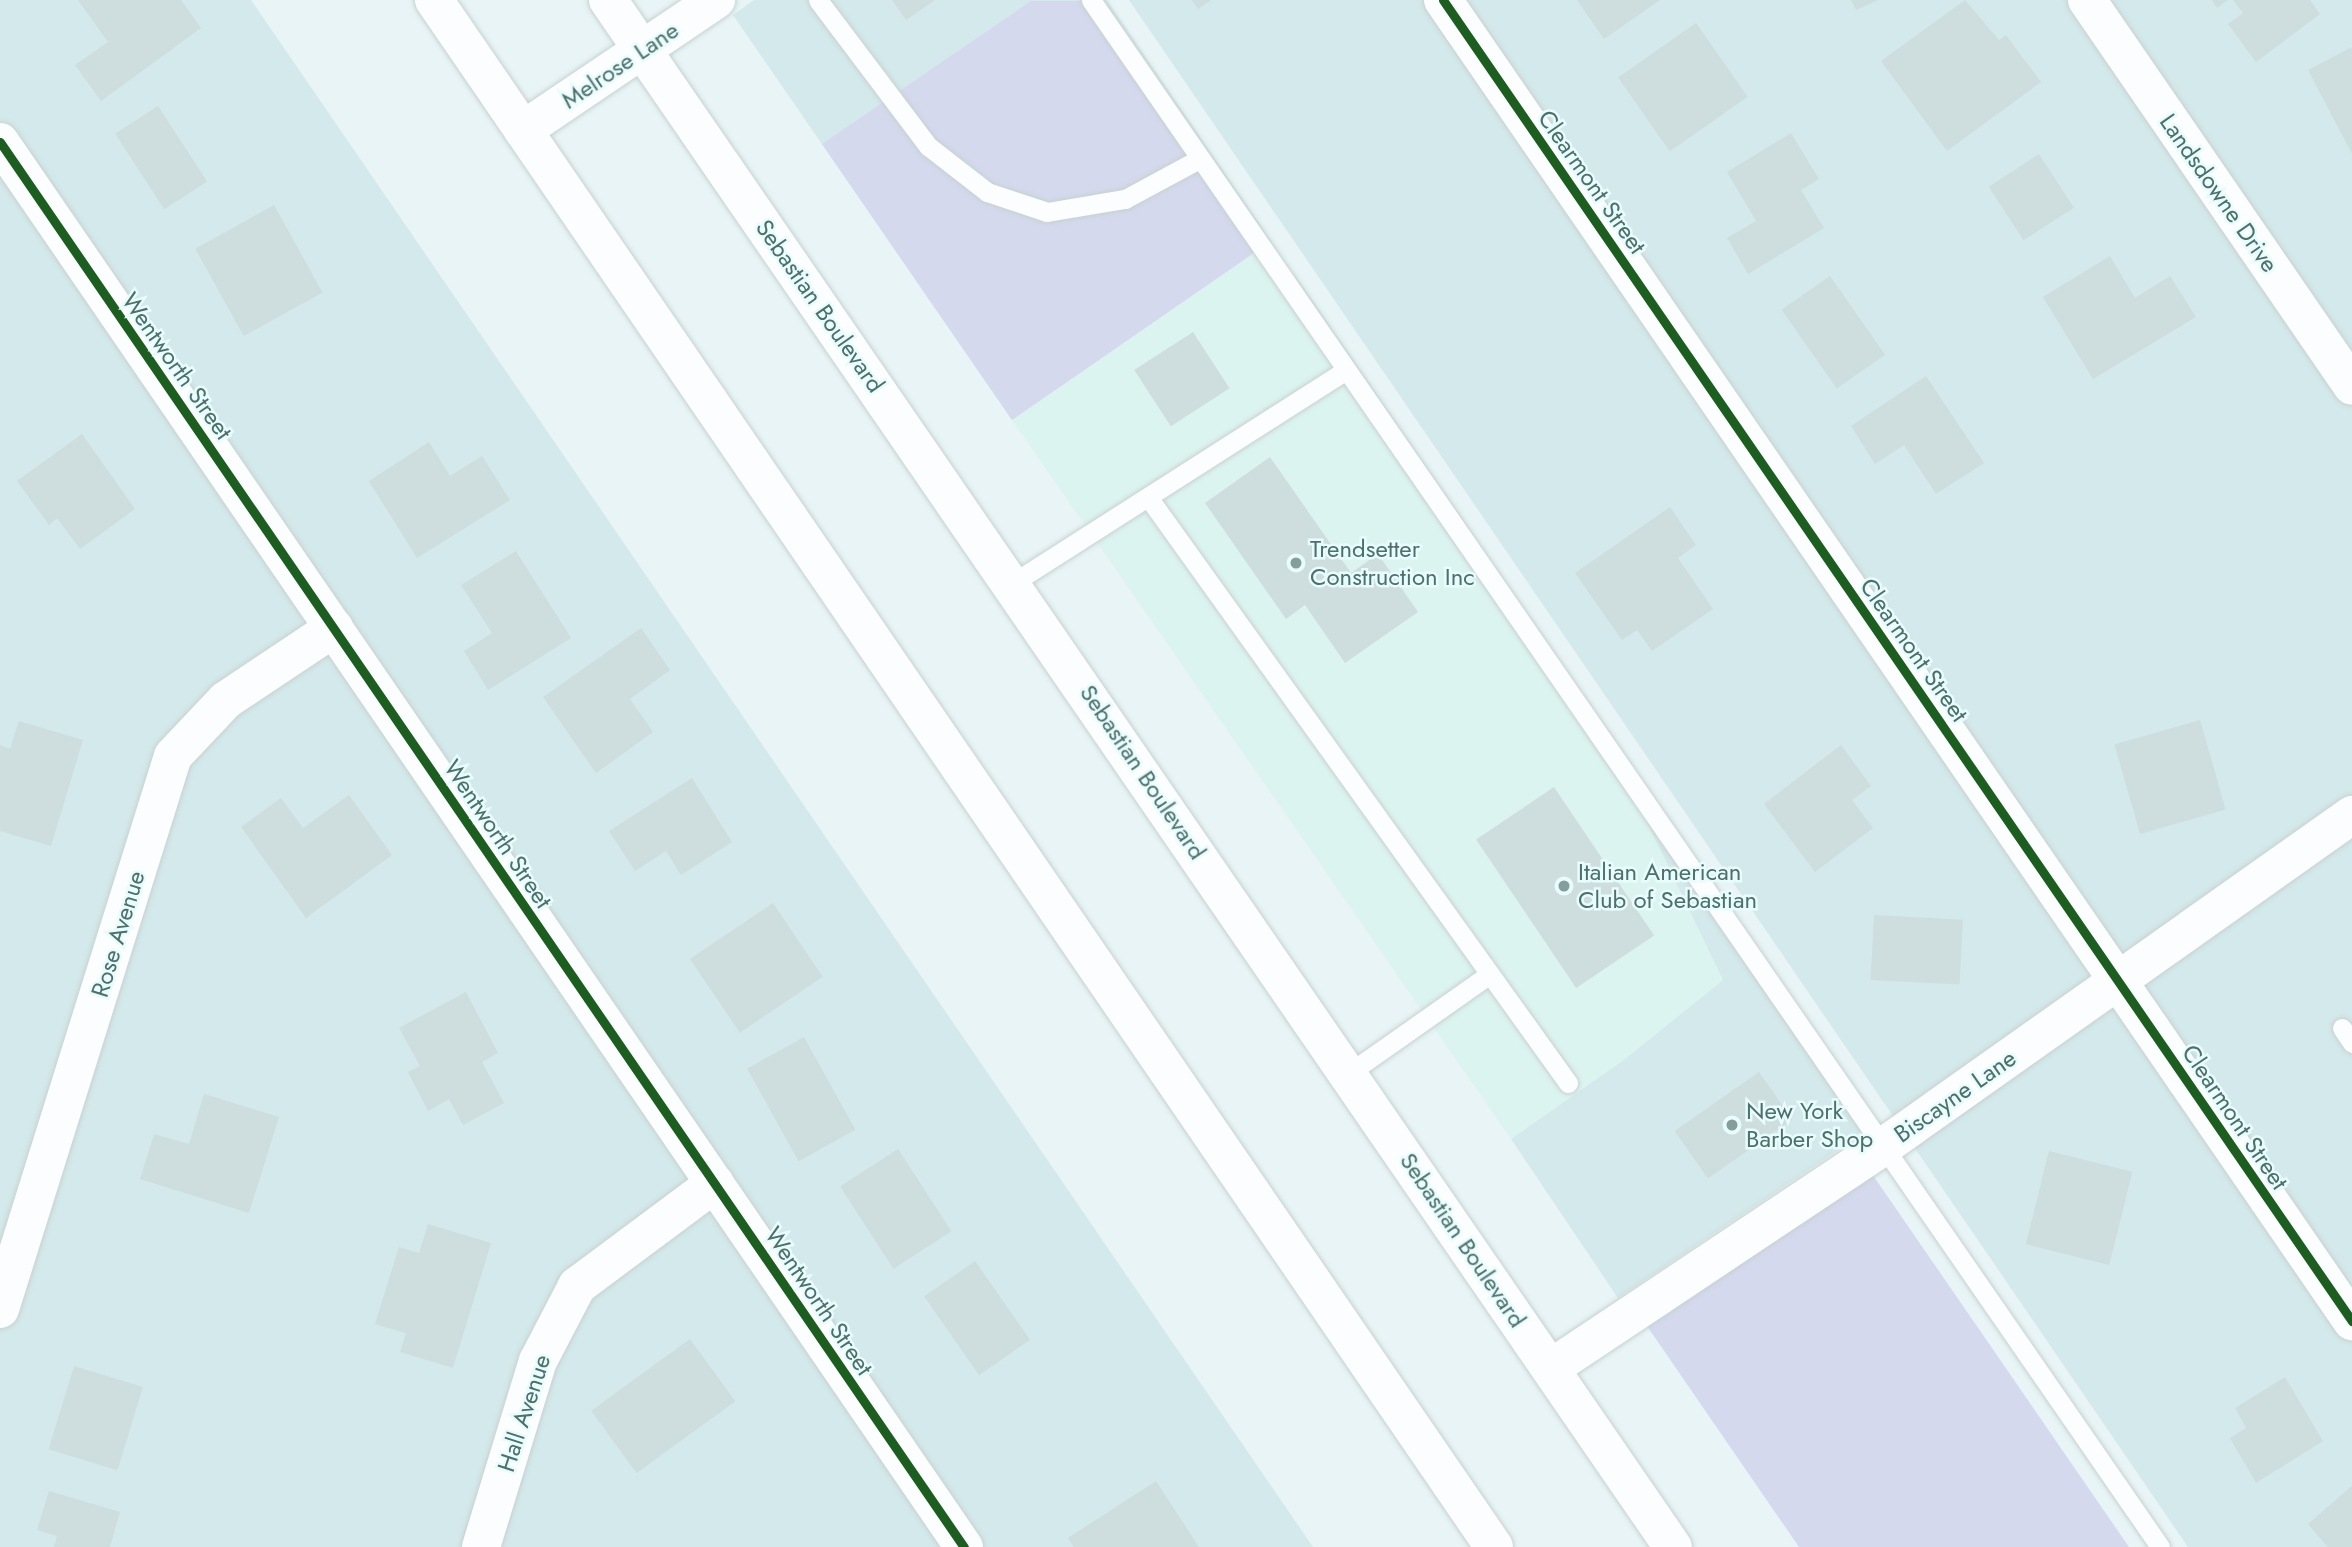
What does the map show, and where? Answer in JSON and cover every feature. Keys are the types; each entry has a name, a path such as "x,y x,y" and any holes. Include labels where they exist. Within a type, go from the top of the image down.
{"street":[{"path":"434,0 1494,1547"},
{"name":"Sebastian Boulevard","path":"608,0 1013,583 1673,1547"},
{"name":"Melrose Lane","path":"523,130 716,0"},
{"name":"Clearmont Street","path":"1443,0 2352,1321"},
{"name":"Landsdowne Drive","path":"2087,0 2352,386"},
{"name":"Wentworth Street","path":"0,142 964,1547"},
{"name":"Rose Avenue","path":"0,1309 173,757 226,700 334,628"},
{"name":"Biscayne Lane","path":"1551,1368 1887,1144 2352,815"},
{"name":"Hall Avenue","path":"481,1547 538,1361 578,1286 715,1183"}],"lane":[{"path":"818,0 928,146 987,192 1047,212 1125,199 1199,159"},
{"path":"1091,0 1343,372 1887,1144 2160,1547"},
{"path":"1013,583 1343,372"},
{"path":"1148,497 1568,1083"},
{"path":"1349,1073 1490,974"}],"shaded area":[{"path":"0,0 251,0 1313,1547 0,1547"},
{"path":"754,0 1107,0 1271,241 1012,420 733,15"},
{"path":"1129,0 2352,0 2352,1547 2188,1547"},
{"path":"1031,1 1082,1 1254,253 1012,420 822,144"},
{"path":"1271,241 1645,818 1723,980 1624,1060 1511,1139 1012,420"},
{"path":"1295,275 1877,1124 1618,1298 1511,1139 1527,1127"},
{"path":"1870,1171 2129,1547 1799,1547 1647,1326"}],"building":[{"path":"78,0 181,0 201,28 101,101 75,65 108,42"},
{"path":"892,0 935,0 906,20"},
{"path":"1192,0 1211,0 1198,9"},
{"path":"1577,0 1660,0 1604,39"},
{"path":"1851,0 1878,0 1856,10"},
{"path":"1965,0 1999,40 2006,35 2041,82 1947,151 1881,61"},
{"path":"2212,0 2228,0 2217,8"},
{"path":"2233,0 2310,0 2320,14 2256,62 2228,24 2243,13"},
{"path":"1696,23 1748,97 1670,151 1618,77"},
{"path":"2352,47 2352,154 2308,70"},
{"path":"158,106 207,181 164,209 115,134"},
{"path":"1791,133 1819,179 1801,190 1824,228 1748,274 1727,238 1756,221 1727,172"},
{"path":"2039,154 2074,208 2024,240 1989,187"},
{"path":"274,205 322,292 244,336 195,249"},
{"path":"2110,256 2135,298 2170,276 2196,317 2093,379 2043,297"},
{"path":"1830,276 1885,355 1837,388 1782,310"},
{"path":"1193,332 1229,388 1171,426 1134,370"},
{"path":"1926,376 1984,463 1936,494 1904,445 1875,464 1851,426"},
{"path":"82,434 135,509 80,549 57,518 49,525 17,481"},
{"path":"429,442 450,476 482,456 510,500 417,558 369,481"},
{"name":"Trendsetter Construction Inc","path":"1270,457 1351,573 1378,554 1418,612 1345,663 1305,605 1286,619 1205,503"},
{"path":"1670,507 1696,545 1678,558 1713,609 1652,651 1637,630 1622,640 1575,573"},
{"path":"516,551 571,638 488,690 464,651 492,633 461,585"},
{"path":"641,628 670,670 630,699 653,732 596,773 543,697"},
{"path":"2200,720 2226,809 2140,834 2114,745"},
{"path":"19,721 83,740 51,846 0,831 0,745 10,749"},
{"path":"1841,745 1871,786 1852,800 1873,828 1815,872 1764,804"},
{"path":"692,778 732,842 681,875 666,851 635,871 609,831"},
{"name":"Italian American Club of Sebastian","path":"1554,787 1654,935 1576,988 1476,840"},
{"path":"349,795 392,855 306,918 241,827 281,798 303,828"},
{"path":"773,903 823,977 740,1033 690,959"},
{"path":"1874,915 1963,920 1959,985 1871,980"},
{"path":"466,992 498,1053 482,1062 504,1103 463,1125 449,1099 428,1111 408,1072 420,1066 399,1028"},
{"path":"804,1037 855,1130 799,1161 747,1069"},
{"path":"1759,1072 1792,1120 1708,1179 1675,1131"},
{"path":"204,1094 279,1117 249,1213 140,1179 154,1134 189,1144"},
{"path":"898,1149 951,1231 894,1269 840,1187"},
{"path":"2049,1151 2132,1172 2109,1265 2026,1244"},
{"path":"428,1224 491,1243 453,1368 400,1352 406,1333 375,1324 399,1247 419,1253"},
{"path":"975,1261 1030,1340 979,1375 924,1297"},
{"path":"690,1339 735,1401 637,1473 591,1411"},
{"path":"74,1366 143,1387 117,1470 49,1449"},
{"path":"2285,1377 2323,1441 2256,1483 2230,1438 2246,1428 2235,1408"},
{"path":"1156,1481 1199,1547 1074,1547 1068,1538"},
{"path":"2352,1486 2352,1547 2328,1547 2308,1524"},
{"path":"49,1491 120,1512 110,1547 54,1547 57,1536 37,1530"}],"cycle path":[{"path":"1443,0 2352,1321"},
{"path":"0,142 964,1547"}],"place":[{"name":"Trendsetter Construction Inc","path":"1296,563"},
{"name":"Italian American Club of Sebastian","path":"1564,886"},
{"name":"New York Barber Shop","path":"1732,1125"}]}
